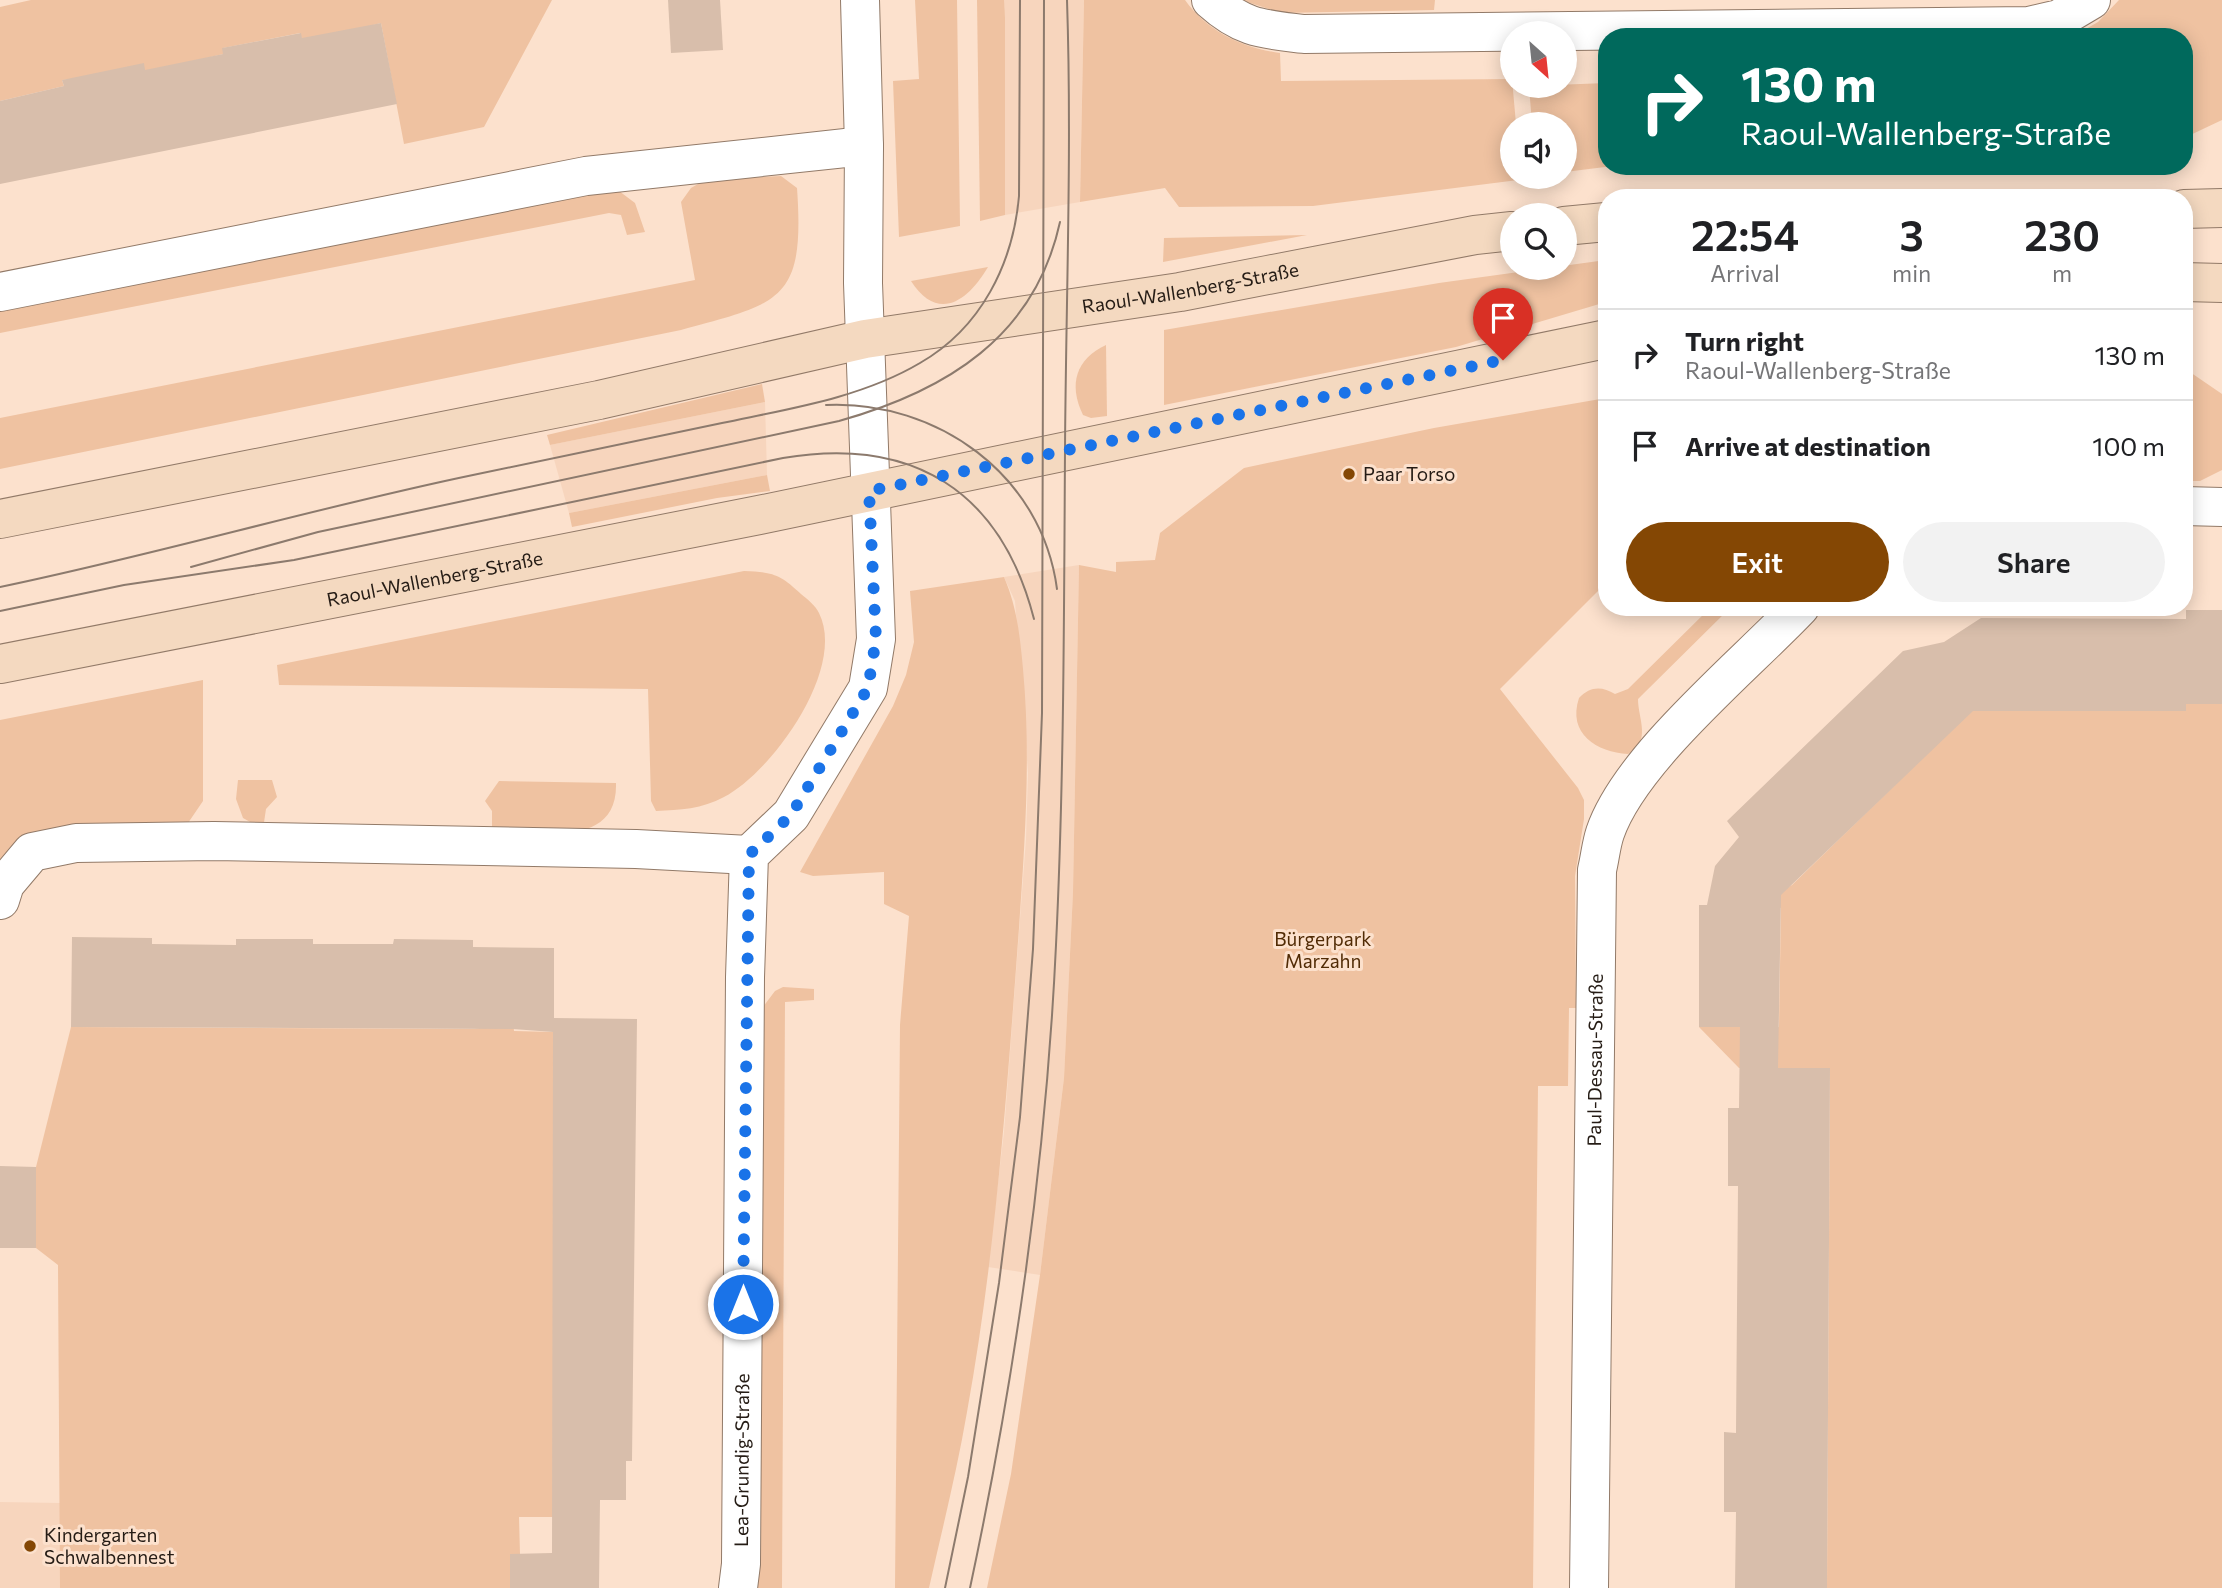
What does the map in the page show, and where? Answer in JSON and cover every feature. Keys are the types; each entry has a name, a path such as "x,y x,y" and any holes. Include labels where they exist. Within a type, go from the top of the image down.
{"main road":[{"path":"2193,208 2222,208"},
{"path":"1577,225 1598,223"},
{"name":"Raoul-Wallenberg-Straße","path":"0,519 599,400 866,339 1180,292 1500,232"},
{"path":"2193,282 2222,283"},
{"name":"Raoul-Wallenberg-Straße","path":"0,664 869,491 1598,341"}],"street":[{"path":"0,900 5,884 32,852 76,844 228,842 636,849 749,855 791,815 868,688 876,639 869,491 860,0"},
{"path":"1211,0 1231,18 1253,28 1304,34 1598,31"},
{"path":"1900,28 2029,26 2059,19 2091,0"},
{"path":"0,292 586,176 864,146"},
{"path":"2193,506 2222,507"},
{"name":"Paul-Dessau-Straße","path":"1589,1588 1597,870 1605,833 1623,796 1647,762 1791,616"},
{"name":"Lea-Grundig-Straße","path":"738,1588 741,1564 745,991 749,855"}],"shaded area":[{"path":"1004,0 1084,0 1080,202 1005,215"},
{"path":"765,402 767,475 569,513 550,445"},
{"path":"1079,565 1073,892 1064,1078 1040,1275 988,1267 1004,1132 1026,839 1028,773 1015,601 1004,577"},
{"name":"Kindergarten Schwalbennest","path":"0,1502 60,1503 60,1588 0,1588"}],"green space":[{"path":"31,0 552,0 484,127 404,144 381,23 303,42 300,33 223,48 223,54 145,73 62,80 64,86 0,101 0,7"},
{"path":"915,0 957,0 960,226 899,237 893,81 919,79"},
{"path":"977,0 1004,0 1005,18 1005,215 980,221"},
{"path":"1084,0 1185,0 1204,21 1227,37 1266,51 1280,53 1281,81 1500,79 1500,98 1514,98 1515,112 1500,112 1500,182 1313,206 1179,207 1165,188 1080,202"},
{"path":"1241,0 1435,0 1434,10 1281,13"},
{"path":"2119,0 2222,0 2222,120 2193,134 2193,28 2088,28 2098,22"},
{"path":"1598,83 1598,168 1577,170 1577,112 1531,112 1530,98 1577,98 1577,84"},
{"path":"781,176 797,188 796,254 790,275 780,291 764,303 742,312 681,330 0,469 0,418 695,280 681,202 691,188 705,180"},
{"path":"619,191 635,203 645,232 627,235 621,215 609,213 0,333 0,310 591,194"},
{"path":"1307,235 1163,262 1164,238"},
{"path":"1598,261 1598,304 1456,347 1164,405 1164,330 1500,275 1500,280 1577,280 1577,264"},
{"path":"988,267 962,297 942,304 921,294 911,281"},
{"path":"1106,345 1107,416 1091,418 1083,415 1078,404 1076,383 1088,357"},
{"path":"2193,374 2222,394 2222,470 2200,481 2193,481"},
{"path":"762,384 765,402 550,445 547,435"},
{"name":"Bürgerpark Marzahn","path":"1598,399 1598,591 1500,689 1578,788 1584,800 1584,819 1575,876 1576,1008 1569,1008 1568,1086 1538,1086 1533,1588 987,1588 1011,1474 1040,1275 1064,1078 1073,892 1079,565 1116,572 1116,562 1155,560 1160,533 1244,468 1434,428"},
{"path":"767,475 770,491 717,498 572,527 569,513"},
{"path":"744,571 769,573 781,578 814,605 825,636 823,662 814,690 800,717 763,766 724,797 699,806 656,811 651,801 648,689 279,685 277,665"},
{"path":"1004,577 1015,611 1021,645 1027,766 1019,928 993,1231 963,1434 929,1588 895,1588 900,1025 909,916 884,904 884,872 813,876 800,872 893,706 906,675 914,642 910,591"},
{"path":"1702,616 1722,616 1638,699 1642,736 1640,743 1628,754 1606,749 1587,739 1577,722 1576,711 1579,698 1587,691 1596,688 1615,694 1628,689"},
{"path":"203,680 203,801 188,823 42,830 31,835 0,863 0,720"},
{"path":"1970,703 2186,711 2186,704 2222,704 2222,1588 1827,1588 1830,1068 1739,1068 1699,1027 1779,1027 1781,908 1774,906 1776,894 1792,885 1963,719"},
{"path":"238,780 272,780 277,797 266,809 263,829 243,818 236,799"},
{"path":"499,781 616,783 613,804 604,819 590,828 552,833 492,831 492,811 485,801"},
{"path":"783,987 814,989 814,1000 785,1002 782,1588 754,1588 760,1011 775,991"},
{"path":"513,1022 514,1031 553,1032 554,1517 519,1517 520,1554 510,1554 510,1588 60,1588 58,1265 36,1248 36,1167 71,1027 474,1029"}],"building":[{"path":"668,0 720,0 723,50 671,53"},
{"path":"381,23 397,104 0,184 0,101 64,86 62,80 144,63 145,70 223,54 222,48 301,33 302,38"},
{"path":"2193,610 2222,610 2222,704 2186,704 2186,711 1973,711 1781,895 1778,1068 1830,1068 1827,1588 1735,1588 1736,1512 1724,1512 1724,1432 1736,1433 1738,1186 1728,1186 1728,1108 1739,1108 1740,1027 1699,1027 1699,905 1707,905 1715,866 1739,837 1727,821 1903,651 1944,642 1981,618 2186,619 2186,616 2193,616"},
{"path":"72,937 152,938 152,944 236,945 236,939 313,939 313,944 393,944 394,939 473,940 473,947 554,948 554,1018 637,1019 632,1461 626,1461 626,1500 600,1500 599,1588 510,1588 510,1554 552,1553 553,1032 513,1029 71,1027"},
{"path":"0,1166 36,1167 36,1248 0,1248"}],"tram line":[{"path":"0,587 414,488 798,407 849,394 920,363 942,349 977,313 990,292 1010,246 1019,196 1020,0"},
{"path":"945,1588 968,1477 999,1283 1020,1117 1033,949 1042,713 1044,0"},
{"path":"970,1588 1001,1429 1026,1268 1045,1107 1056,945 1063,697 1069,168 1067,0"},
{"path":"191,567 318,532 839,421 878,409 949,375 980,353 1007,328 1030,297 1048,262 1060,222"},
{"path":"826,405 867,407 907,416 944,431 978,452 1007,479 1030,511 1047,548 1057,589"},
{"path":"0,611 124,585 294,560 783,458 830,453 872,456 911,466 945,482 974,506 999,537 1019,574 1034,619"}],"place":[{"name":"Paar Torso","path":"1349,474"},
{"name":"Kindergarten Schwalbennest","path":"30,1546"}],"route":[{"path":"743,1304 746,899 749,855 791,815 868,688 876,639 869,491 1503,360"}]}
